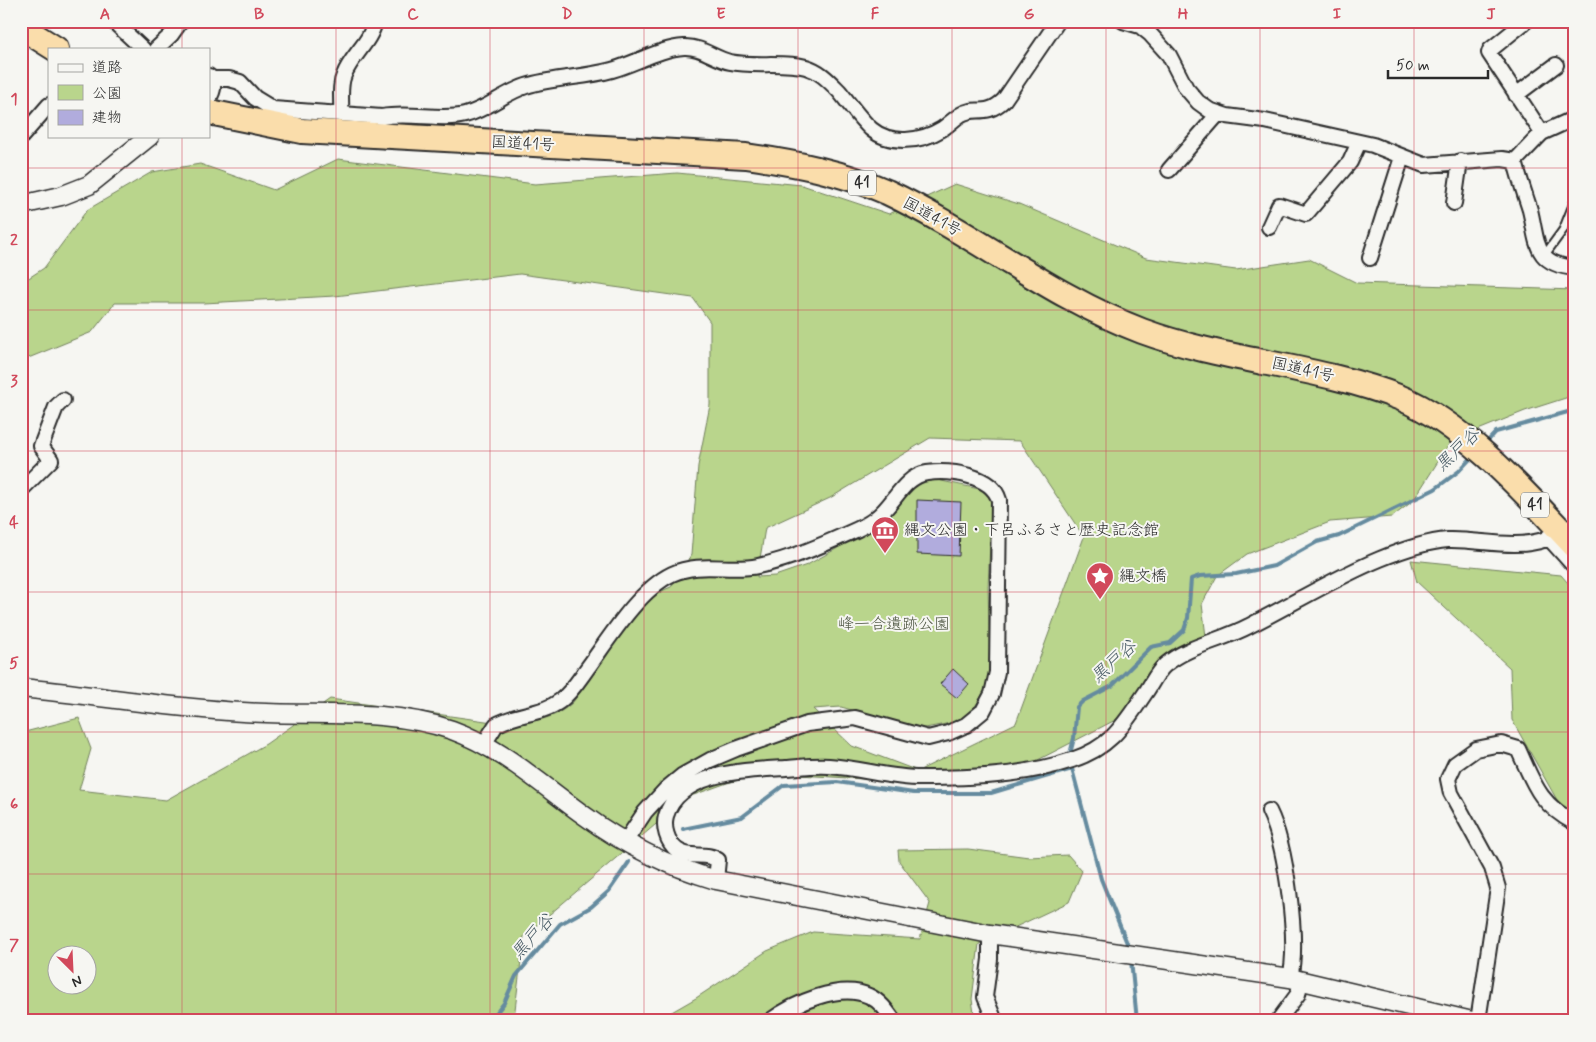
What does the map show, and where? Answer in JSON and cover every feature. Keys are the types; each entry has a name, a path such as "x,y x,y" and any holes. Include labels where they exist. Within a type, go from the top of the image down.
{"highway":[{"path":"21,27 54,48"},
{"name":"国道41号","path":"210,112 302,131 746,156 795,163 841,176 884,191 916,207 1084,304 1142,331 1209,350 1286,365 1358,384 1403,399 1465,437 1565,535"}],"street":[{"path":"113,21 142,48"},
{"path":"157,48 171,35 181,21"},
{"path":"341,114 344,72 360,52 375,21"},
{"path":"210,97 213,94 210,77 240,82 255,98 273,108 382,117 398,114 462,116 481,111 499,98 525,86 614,70 684,47 697,49 725,62 791,65 806,67 819,72 852,106 869,127 879,135 889,139 912,140 940,130 968,111 982,112 994,109 1004,100 1058,21"},
{"path":"1123,21 1140,26 1150,34 1169,56 1186,88 1198,102 1220,113 1265,120 1359,142 1424,165 1502,159 1515,162"},
{"path":"1526,21 1490,50 1489,53 1542,133"},
{"path":"1516,95 1556,65"},
{"path":"21,137 48,106"},
{"path":"1169,170 1220,113"},
{"path":"1515,162 1542,133 1575,118"},
{"path":"22,201 61,196 90,185 148,138"},
{"path":"1269,227 1279,206 1306,214 1350,162 1359,142"},
{"path":"1370,258 1402,157"},
{"path":"1454,203 1460,161"},
{"path":"1515,162 1529,208 1534,237 1544,256 1564,267 1575,268"},
{"path":"21,490 51,460 41,446 56,407 63,400"},
{"path":"484,744 496,724 547,709 560,701 575,686 627,614 645,595 672,574 690,569 757,566 817,546 860,528 878,518 904,486 914,478 925,473 979,478 996,490 999,500 997,672 992,694 983,711 966,725 928,738 855,718 806,724 736,749 683,775 666,789 645,812 625,842"},
{"path":"716,880 718,860 708,856 690,856 676,849 666,834 664,824 668,809 685,791 711,778 746,770 828,765 918,778 1007,774 1072,760 1093,752 1113,739 1162,668 1181,654 1247,628 1311,591 1402,550 1428,543 1450,540 1529,544 1565,535 1575,567"},
{"path":"21,688 241,712 386,717 436,726 484,744 625,842 650,857 678,869 716,880 990,934 1295,979 1470,1020 1498,888 1492,868 1450,793 1448,780 1455,764 1476,749 1501,744 1518,749 1538,793 1561,816 1575,823"},
{"path":"1269,812 1277,828 1294,932 1295,979 1298,994 1278,1021"},
{"path":"990,934 990,959 985,997 995,1021"},
{"path":"770,1021 786,1009 805,1000 852,992 869,996 882,1005 894,1021"}],"lane":[{"path":"1544,256 1563,230 1575,200"}],"green space":[{"name":"峰一合遺跡公園","path":"338,159 535,184 677,173 802,185 889,214 955,184 1019,204 1146,258 1236,270 1309,259 1357,283 1575,290 1575,395 1525,411 1451,441 1413,501 1392,517 1330,522 1247,554 1217,576 1202,604 1207,645 1178,660 1123,716 1034,762 973,782 896,781 767,773 727,783 688,797 524,936 514,1018 518,1021 21,1021 21,733 79,718 91,749 79,790 166,800 266,744 330,699 514,725 538,720 560,712 573,702 618,637 645,605 659,593 671,587 691,555 698,466 710,405 710,322 693,298 520,274 335,296 204,303 115,303 92,332 21,361 21,283 44,268 87,210 152,172 200,164 274,190","holes":["930,438 1020,441 1084,537 1016,723 918,771 852,746 813,709 841,707 920,729 951,723 964,717 976,705 985,690 990,670 988,587 992,498 984,490 932,479 922,481 909,489 890,516 836,549 807,565 775,576 757,577 765,528 830,498"]},
{"path":"1411,560 1561,575 1575,591 1575,832 1512,720 1510,668 1417,582"},
{"path":"968,849 1029,857 1068,855 1082,871 1069,902 979,944 972,999 975,1021 656,1021 696,998 767,951 813,932 920,939 930,903 899,861 898,850"}],"building":[{"path":"917,500 961,502 959,556 917,554"},
{"path":"953,669 969,684 957,698 940,684"}],"waterway":[{"name":"黒戸谷","path":"1485,444 1496,432 1575,410"},
{"name":"黒戸谷","path":"1069,758 1074,738 1077,707 1083,701 1112,686 1151,647 1170,643 1184,630 1188,618 1191,579 1200,576 1236,574 1274,566 1317,542 1339,536 1435,489 1459,471 1473,456"},
{"path":"1071,765 1101,879 1129,948"},
{"name":"黒戸谷","path":"683,829 742,817 784,785 837,782 914,793 991,793 1072,769"},
{"name":"黒戸谷","path":"490,1021 504,1003 516,976 560,924 591,907 609,891 629,862"},
{"path":"1131,960 1137,1021"}],"place":[{"name":"縄文公園・下呂ふるさと歴史記念館","path":"885,554"},
{"name":"縄文橋","path":"1100,600"}]}
